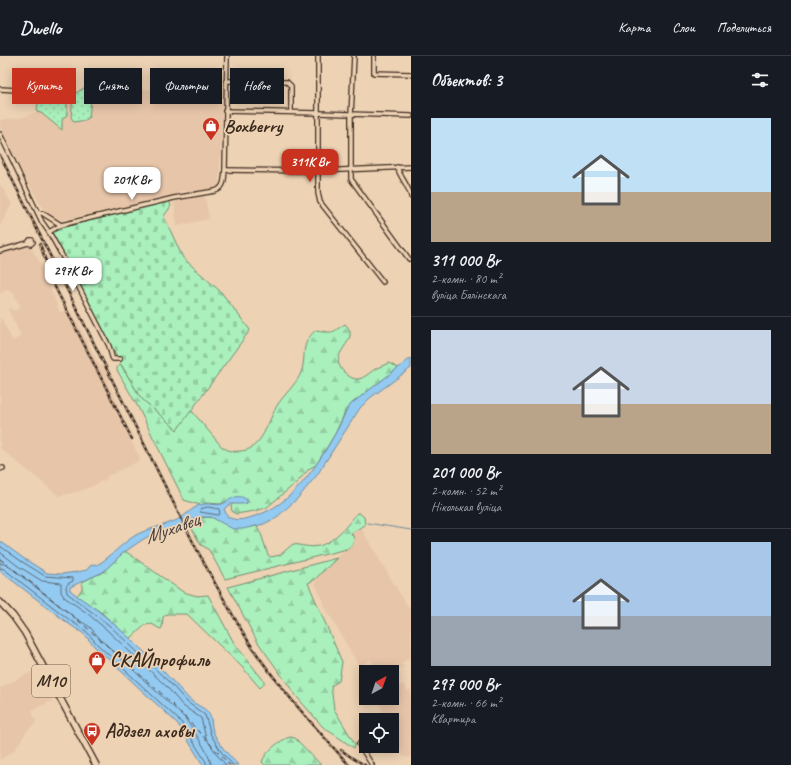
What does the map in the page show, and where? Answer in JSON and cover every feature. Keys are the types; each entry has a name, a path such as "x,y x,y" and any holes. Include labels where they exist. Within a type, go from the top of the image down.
{"main road":[{"name":"М10","path":"0,602 13,616 25,633 96,765"}],"street":[{"path":"49,232 61,225 174,198 215,192 221,189 223,186 225,170 227,56"},
{"path":"318,56 318,193 320,202 383,282"},
{"path":"354,56 351,115 352,182 409,259"},
{"path":"374,56 374,72 411,74"},
{"path":"226,80 287,82 291,86 291,112"},
{"path":"0,89 12,90"},
{"path":"225,111 411,116"},
{"path":"0,134 42,222 70,270 109,346 112,359 120,359"},
{"path":"397,167 400,176 410,192 411,197"},
{"path":"225,170 318,171 411,167"},
{"path":"38,213 42,213 61,225"},
{"path":"0,250 28,243"},
{"path":"365,753 372,765"}],"shaded area":[{"path":"142,89 150,89 150,104 222,104 223,92 219,187 200,191 180,191 179,194 63,221 57,220 45,212 28,183 0,128 0,120 20,118 37,112 62,120 66,113 67,104 73,104 71,116 84,102 84,104 142,104"},
{"path":"0,184 12,204 0,226"},
{"path":"205,196 209,219 177,226 174,202"},
{"path":"29,244 42,266 60,313 68,308 76,319 99,365 103,366 109,381 108,382 119,405 114,409 141,460 106,477 107,479 81,491 59,496 0,448 0,318 13,341 21,336 8,309 11,308 13,311 21,307 13,293 7,289 0,294 0,256 1,252 16,249"},
{"path":"361,528 411,612 411,657 401,663 404,667 399,670 399,665 374,665 371,659 359,666 324,605 314,580 352,544 351,533"},
{"path":"35,670 52,701 32,710 36,722 27,731 14,751 0,760 0,688"},
{"path":"403,684 408,691 411,689 411,757 407,758 403,756 399,747 399,713 384,713 380,705 399,705 399,687"}],"green space":[{"path":"84,88 84,104 91,104 89,117 86,120 74,122 71,117 72,104 76,104 76,93"},
{"path":"38,104 67,104 67,115 62,120 62,130 41,113 37,112"},
{"path":"169,201 171,206 164,216 183,258 221,292 250,330 177,430 141,398 119,361 51,232 56,229"},
{"path":"345,324 350,330 350,336 338,359 339,366 345,373 354,379 358,379 389,363 398,368 351,404 345,412 335,434 316,465 310,468 296,483 266,508 236,514 232,511 231,506 233,503 247,503 225,502 220,504 207,503 200,505 184,500 138,407 117,370 117,367 121,365 141,398 177,429 191,410 222,447 233,451 248,450 254,446 264,434 278,404 300,375 305,346 310,336 316,330 332,332"},
{"path":"357,513 364,517 365,525 351,533 354,538 353,544 347,549 225,579 209,550 201,545 188,522 199,518 208,517 240,526 257,526 268,555 271,557 280,555 293,544 312,547 329,542 350,523"},
{"path":"125,551 183,592 197,596 208,595 234,643 264,681 264,684 260,688 243,668 187,614 167,614 163,617 162,628 160,629 152,624 145,625 130,639 102,613 77,596 82,589 82,582 103,572"},
{"path":"337,558 314,580 308,583 342,662 339,681 331,686 334,709 355,744 354,748 323,727 297,697 257,641 228,587"},
{"path":"290,737 295,738 321,765 265,765 262,762 266,754 273,747"}],"water":[{"name":"Мухавец","path":"411,358 411,368 370,398 360,408 317,475 298,498 277,517 264,524 243,529 233,529 211,517 200,517 194,519 171,531 149,536 123,553 103,572 70,587 70,590 114,624 136,644 189,699 209,713 215,736 238,765 203,765 178,724 94,646 84,634 0,571 0,541 47,573 62,574 87,570 90,566 95,564 97,565 136,535 177,520 200,505 222,504 234,498 240,497 247,500 247,503 230,504 224,509 228,517 231,519 242,520 268,511 292,494 312,471 328,446 351,404"}],"waterway":[{"path":"367,523 411,530"}],"ferry route":[{"path":"0,559 86,627 163,695 230,765"}],"railway":[{"path":"0,155 195,546 229,610 252,647 274,678 298,708 349,765"},
{"path":"40,244 54,285 132,439"},
{"path":"341,750 365,765"}],"place":[{"name":"Boxberry","path":"211,141"},
{"name":"СКАЙпрофиль","path":"97,675"},
{"name":"Аддзел аховы","path":"92,746"}]}
